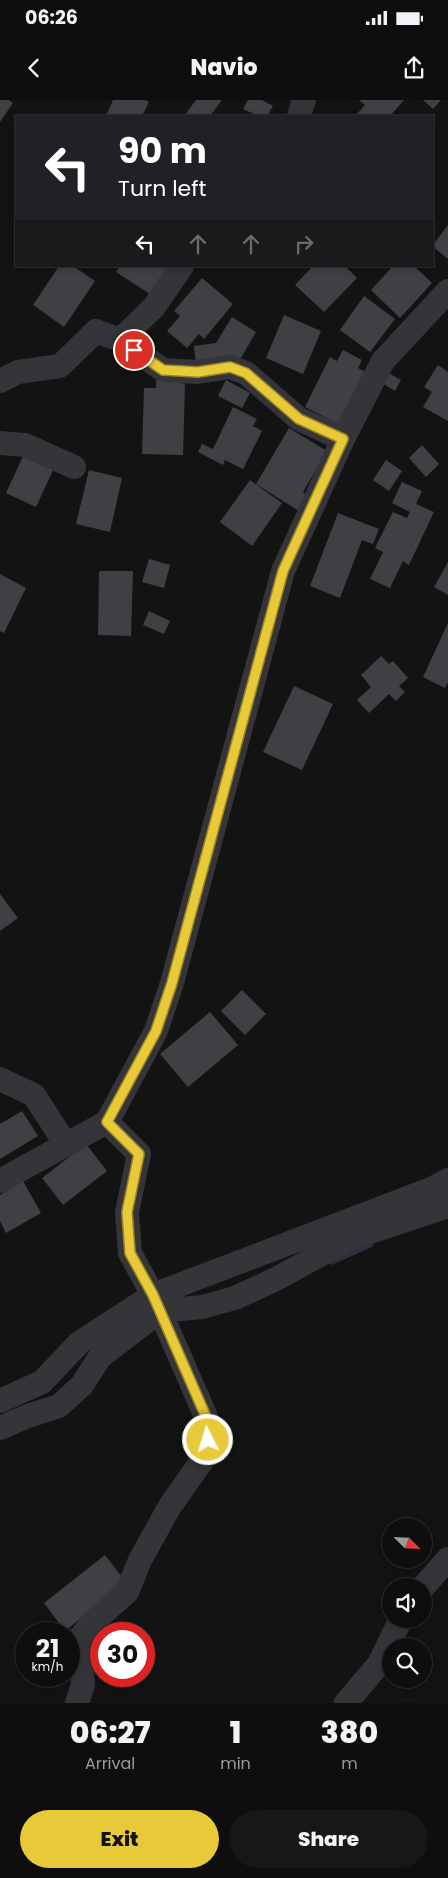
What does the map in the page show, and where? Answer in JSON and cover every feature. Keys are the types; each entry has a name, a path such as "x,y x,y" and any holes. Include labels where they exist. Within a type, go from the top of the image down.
{"street":[{"path":"299,115 304,100"},
{"path":"120,340 154,307 181,267"},
{"path":"0,1181 65,1143 107,1122 156,1031 175,974 283,571 343,439 383,362 448,291"},
{"path":"0,381 18,372 60,366 96,331 120,340 163,370 198,372 230,367 246,373 299,419 343,439"},
{"path":"0,443 25,445 74,467"},
{"path":"0,1079 34,1094 65,1143"},
{"path":"77,1703 83,1685 79,1639 92,1623 127,1592 140,1560 170,1506 206,1455 210,1426 156,1303 130,1253 127,1212 139,1154 107,1122"},
{"path":"0,1401 42,1382 79,1343 156,1303 431,1189 448,1180"},
{"path":"0,1428 59,1406 82,1385 100,1357 156,1303 202,1307 235,1298 276,1279 349,1238 448,1206"},
{"path":"431,1578 448,1559"},
{"path":"346,1703 379,1664 397,1628"}],"building":[{"path":"0,100 9,100 13,103 0,122"},
{"path":"113,100 145,100 149,102 142,115 106,115"},
{"path":"196,100 222,100 211,115 185,115"},
{"path":"248,100 262,100 273,106 268,115 256,115 243,109"},
{"path":"359,100 404,100 391,115 356,115 365,105"},
{"path":"423,100 441,100 433,109"},
{"path":"448,225 448,259 434,248 434,243"},
{"path":"58,267 74,267 95,281 64,327 33,305"},
{"path":"119,267 167,267 150,294 116,272"},
{"path":"312,267 346,267 357,278 324,312 295,285"},
{"path":"392,267 415,267 432,283 400,318 371,290"},
{"path":"202,278 233,304 204,339 199,334 187,348 167,331 180,316 174,311"},
{"path":"364,296 395,319 370,352 340,330"},
{"path":"284,315 321,331 303,374 266,358"},
{"path":"232,317 256,332 241,358 196,364 194,346 216,343"},
{"path":"343,350 362,360 358,368 367,373 340,425 305,407 330,357 337,361"},
{"path":"438,365 448,372 448,421 423,407 432,392 424,387"},
{"path":"385,371 401,380 395,391 379,381"},
{"path":"156,375 185,384 183,455 142,454 144,388 156,388"},
{"path":"226,380 250,393 242,408 218,396"},
{"path":"233,407 257,419 253,426 262,431 243,469 225,460 223,465 198,452 202,444 213,449"},
{"path":"289,428 327,451 303,492 309,496 299,511 256,484"},
{"path":"422,445 439,464 426,477 409,458"},
{"path":"24,454 54,468 36,507 6,493"},
{"path":"386,460 402,471 389,491 373,480"},
{"path":"89,470 122,478 110,532 76,524"},
{"path":"250,480 282,503 252,546 220,522"},
{"path":"402,482 422,491 416,504 434,512 409,565 403,561 390,588 370,579 383,552 375,548 393,512 407,518 410,512 392,503"},
{"path":"338,513 379,529 373,544 362,540 340,598 310,586"},
{"path":"149,559 170,565 164,588 142,582"},
{"path":"448,562 448,595 434,587"},
{"path":"99,571 133,571 131,636 98,635"},
{"path":"0,574 26,588 4,633 0,631"},
{"path":"149,611 170,621 164,634 143,625"},
{"path":"448,623 448,682 445,688 423,677"},
{"path":"381,656 389,664 393,661 408,678 399,686 405,692 396,701 389,694 369,713 357,700 371,687 361,675"},
{"path":"294,686 333,704 302,770 263,752"},
{"path":"0,894 18,918 0,931"},
{"path":"242,990 266,1014 245,1035 221,1011"},
{"path":"210,1012 238,1045 188,1087 160,1054"},
{"path":"22,1111 38,1136 0,1159 0,1124"},
{"path":"86,1144 107,1171 63,1205 42,1178"},
{"path":"23,1181 41,1213 6,1233 0,1221 0,1195"},
{"path":"105,1555 126,1582 76,1622 58,1622 44,1603"}],"waterway":[{"path":"332,1261 370,1244"}],"route":[{"path":"134,350 163,370 198,372 230,367 246,373 299,419 343,439 283,571 172,983 156,1031 107,1122 139,1154 127,1212 130,1253 153,1295 210,1426 208,1440"}]}
